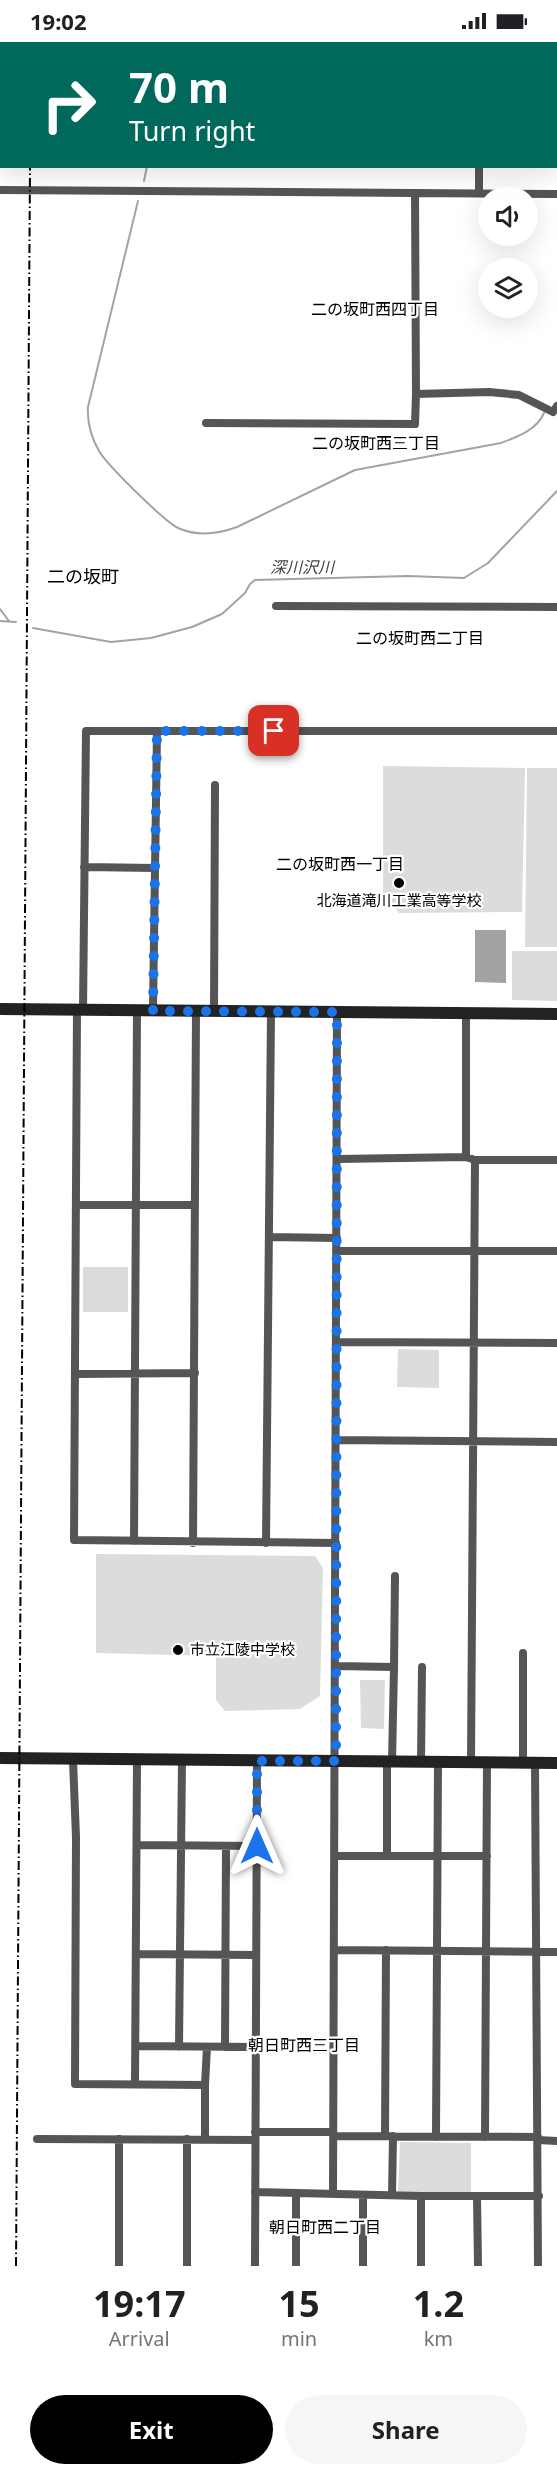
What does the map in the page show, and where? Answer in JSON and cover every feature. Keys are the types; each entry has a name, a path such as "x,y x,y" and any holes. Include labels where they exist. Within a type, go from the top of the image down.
{"street":[{"path":"479,186 480,168"},
{"path":"0,190 478,193"},
{"path":"206,423 415,424 416,193"},
{"path":"538,194 557,194"},
{"path":"416,394 489,392 519,395 553,412 557,406"},
{"path":"276,606 557,607"},
{"path":"336,1543 74,1540 76,1205 86,731 557,731"},
{"path":"153,1011 157,731"},
{"path":"214,1011 215,785"},
{"path":"84,867 155,868"},
{"path":"0,1009 557,1014"},
{"path":"134,1542 137,1010"},
{"path":"193,1543 196,1011"},
{"path":"266,1543 271,1012"},
{"path":"333,2194 337,1012"},
{"path":"466,1013 474,1251 471,1762"},
{"path":"337,1159 557,1160"},
{"path":"76,1205 195,1205"},
{"path":"269,1237 337,1238"},
{"path":"336,1251 557,1251"},
{"path":"336,1341 557,1343"},
{"path":"76,1374 195,1373"},
{"path":"336,1440 557,1442"},
{"path":"387,1856 395,1576"},
{"path":"523,1653 536,1952 538,2266"},
{"path":"336,1666 394,1666"},
{"path":"421,1762 422,1667"},
{"path":"0,1758 557,1763"},
{"path":"73,1760 76,1837 75,2084 205,2085"},
{"path":"135,2084 138,1954 137,1760"},
{"path":"179,2047 182,1760"},
{"path":"255,2266 257,1761"},
{"path":"436,2137 438,1762"},
{"path":"485,2137 487,1762"},
{"path":"138,1845 257,1846"},
{"path":"225,2047 226,1846"},
{"path":"335,1856 487,1856"},
{"path":"335,1950 557,1952"},
{"path":"386,1950 392,2195"},
{"path":"138,1954 255,1955"},
{"path":"136,2046 255,2047"},
{"path":"205,2139 207,2047"},
{"path":"37,2139 205,2139 334,2134 557,2140"},
{"path":"118,2266 119,2139"},
{"path":"187,2139 187,2266"},
{"path":"255,2193 363,2196 539,2196"},
{"path":"296,2194 296,2266"},
{"path":"363,2196 363,2266"},
{"path":"421,2196 422,2266"},
{"path":"477,2196 478,2266"}],"shaded area":[{"path":"383,766 525,768 522,912 399,913 383,894"},
{"path":"527,768 557,768 557,947 525,947"},
{"path":"475,930 506,930 506,983 475,982"},
{"path":"512,951 557,951 557,1001 512,1000"},
{"path":"83,1267 128,1267 128,1312 83,1312"},
{"path":"398,1349 439,1350 439,1388 397,1387"},
{"path":"96,1554 315,1556 323,1568 320,1696 300,1709 225,1711 216,1700 216,1656 96,1653"},
{"path":"360,1680 385,1680 384,1729 361,1728"},
{"path":"400,2142 471,2143 471,2194 398,2192"}],"waterway":[{"path":"144,181 147,168"},
{"path":"138,201 88,407 88,419 94,440 104,458 149,505 178,528 193,533 215,533 237,527 355,470 501,443 532,428 544,413"},
{"name":"深川沢川","path":"33,628 111,642 151,638 192,627 222,614 245,593 255,580 408,576 464,578 488,563 557,491"},
{"path":"0,609 9,621"},
{"name":"深川沢川","path":"0,621 16,622"}],"railway":[{"path":"16,2266 30,168"}],"place":[{"name":"北海道滝川工業高等学校","path":"399,883"},
{"name":"市立江陵中学校","path":"178,1650"}],"district":[{"name":"二の坂町西四丁目","path":"375,309"},
{"name":"二の坂町西三丁目","path":"376,443"},
{"name":"二の坂町","path":"83,577"},
{"name":"二の坂町西二丁目","path":"420,638"},
{"name":"二の坂町西一丁目","path":"340,864"},
{"name":"朝日町西三丁目","path":"304,2045"},
{"name":"朝日町西二丁目","path":"325,2227"}],"route":[{"path":"257,1846 257,1761 336,1761 337,1012 153,1011 157,731 274,731"}]}
